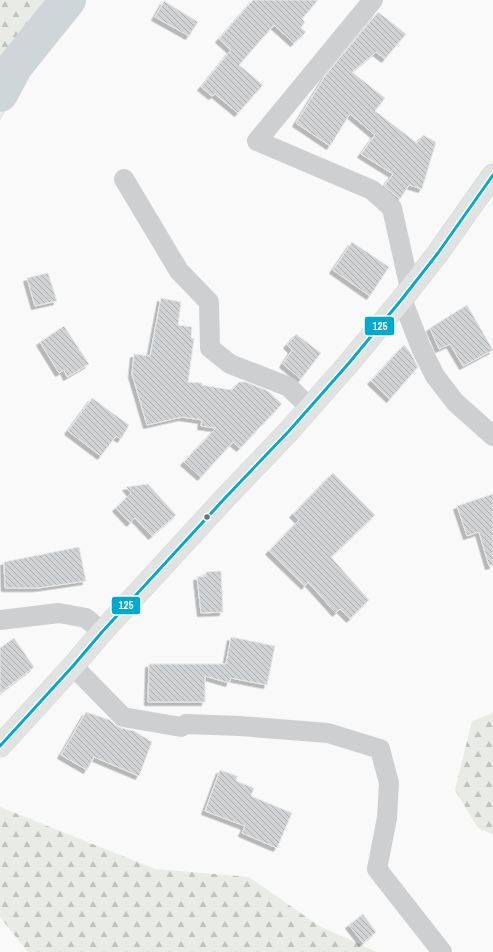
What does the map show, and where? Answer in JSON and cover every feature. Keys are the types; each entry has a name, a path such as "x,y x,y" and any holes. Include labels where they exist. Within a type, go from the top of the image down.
{"main road":[{"path":"0,746 102,632 310,408 349,363 438,253 493,174"}],"street":[{"path":"373,0 257,141 372,190 392,208 406,294 421,348 436,376 455,402 493,436"},
{"path":"124,179 179,271 209,302 210,348 230,364 289,387 310,408"},
{"path":"0,620 59,612 86,618 102,632"},
{"path":"73,666 123,717 181,727 186,724 194,724 328,733 380,749 389,783 387,818 377,869 442,952"}],"green space":[{"path":"0,0 78,0 33,53 18,89 0,121"},
{"path":"493,713 493,835 478,828 455,790 472,721"},
{"path":"0,807 155,869 249,877 319,926 377,952 28,952 0,917"}],"building":[{"path":"253,0 318,0 302,19 305,22 301,28 306,32 294,43 274,25 239,65 263,85 238,113 215,94 212,96 201,87 231,50 219,39"},
{"path":"164,1 198,22 189,36 155,17"},
{"path":"378,12 406,34 385,59 376,52 352,72 385,98 375,111 417,143 423,135 436,142 422,189 409,185 400,199 384,186 393,174 361,154 375,135 350,114 330,146 296,123 325,76"},
{"path":"352,242 389,267 370,296 333,270"},
{"path":"48,273 57,301 35,306 27,278"},
{"path":"161,298 181,302 178,325 192,327 191,337 194,339 188,382 202,383 202,385 232,390 239,382 246,382 268,391 282,404 240,448 233,442 201,477 184,462 216,428 201,426 202,420 182,417 147,425 132,374 134,354 150,356"},
{"path":"467,305 493,350 463,366 450,344 439,349 430,328"},
{"path":"64,326 89,364 67,377 64,370 59,373 40,342"},
{"path":"296,334 321,353 301,379 283,364 292,350 287,345"},
{"path":"404,345 410,352 418,367 390,399 371,381"},
{"path":"92,398 129,425 121,439 116,436 101,456 68,431"},
{"path":"333,473 375,515 331,557 369,600 350,619 340,609 336,613 308,582 305,586 269,551 299,520 293,514"},
{"path":"148,484 176,515 152,536 135,518 130,523 116,508 131,493 126,487"},
{"path":"493,494 493,565 489,566 479,532 467,536 457,506"},
{"path":"79,547 86,581 38,588 5,588 4,562"},
{"path":"221,571 223,612 201,613 197,577 206,576 206,572"},
{"path":"231,637 275,646 267,685 231,678 229,683 205,676 205,702 148,702 149,664 226,664"},
{"path":"14,638 34,667 0,693 0,648"},
{"path":"86,712 110,720 115,725 134,731 152,742 139,776 94,757 87,770 61,755"},
{"path":"220,770 237,776 236,781 254,788 251,796 292,813 277,848 242,833 245,826 205,811"},
{"path":"363,914 376,932 363,943 349,925"}],"waterway":[{"path":"0,94 15,66 68,0"}],"transit line":[{"name":"125","path":"0,746 102,632 225,498 289,431 349,363 438,253 493,175"}]}
